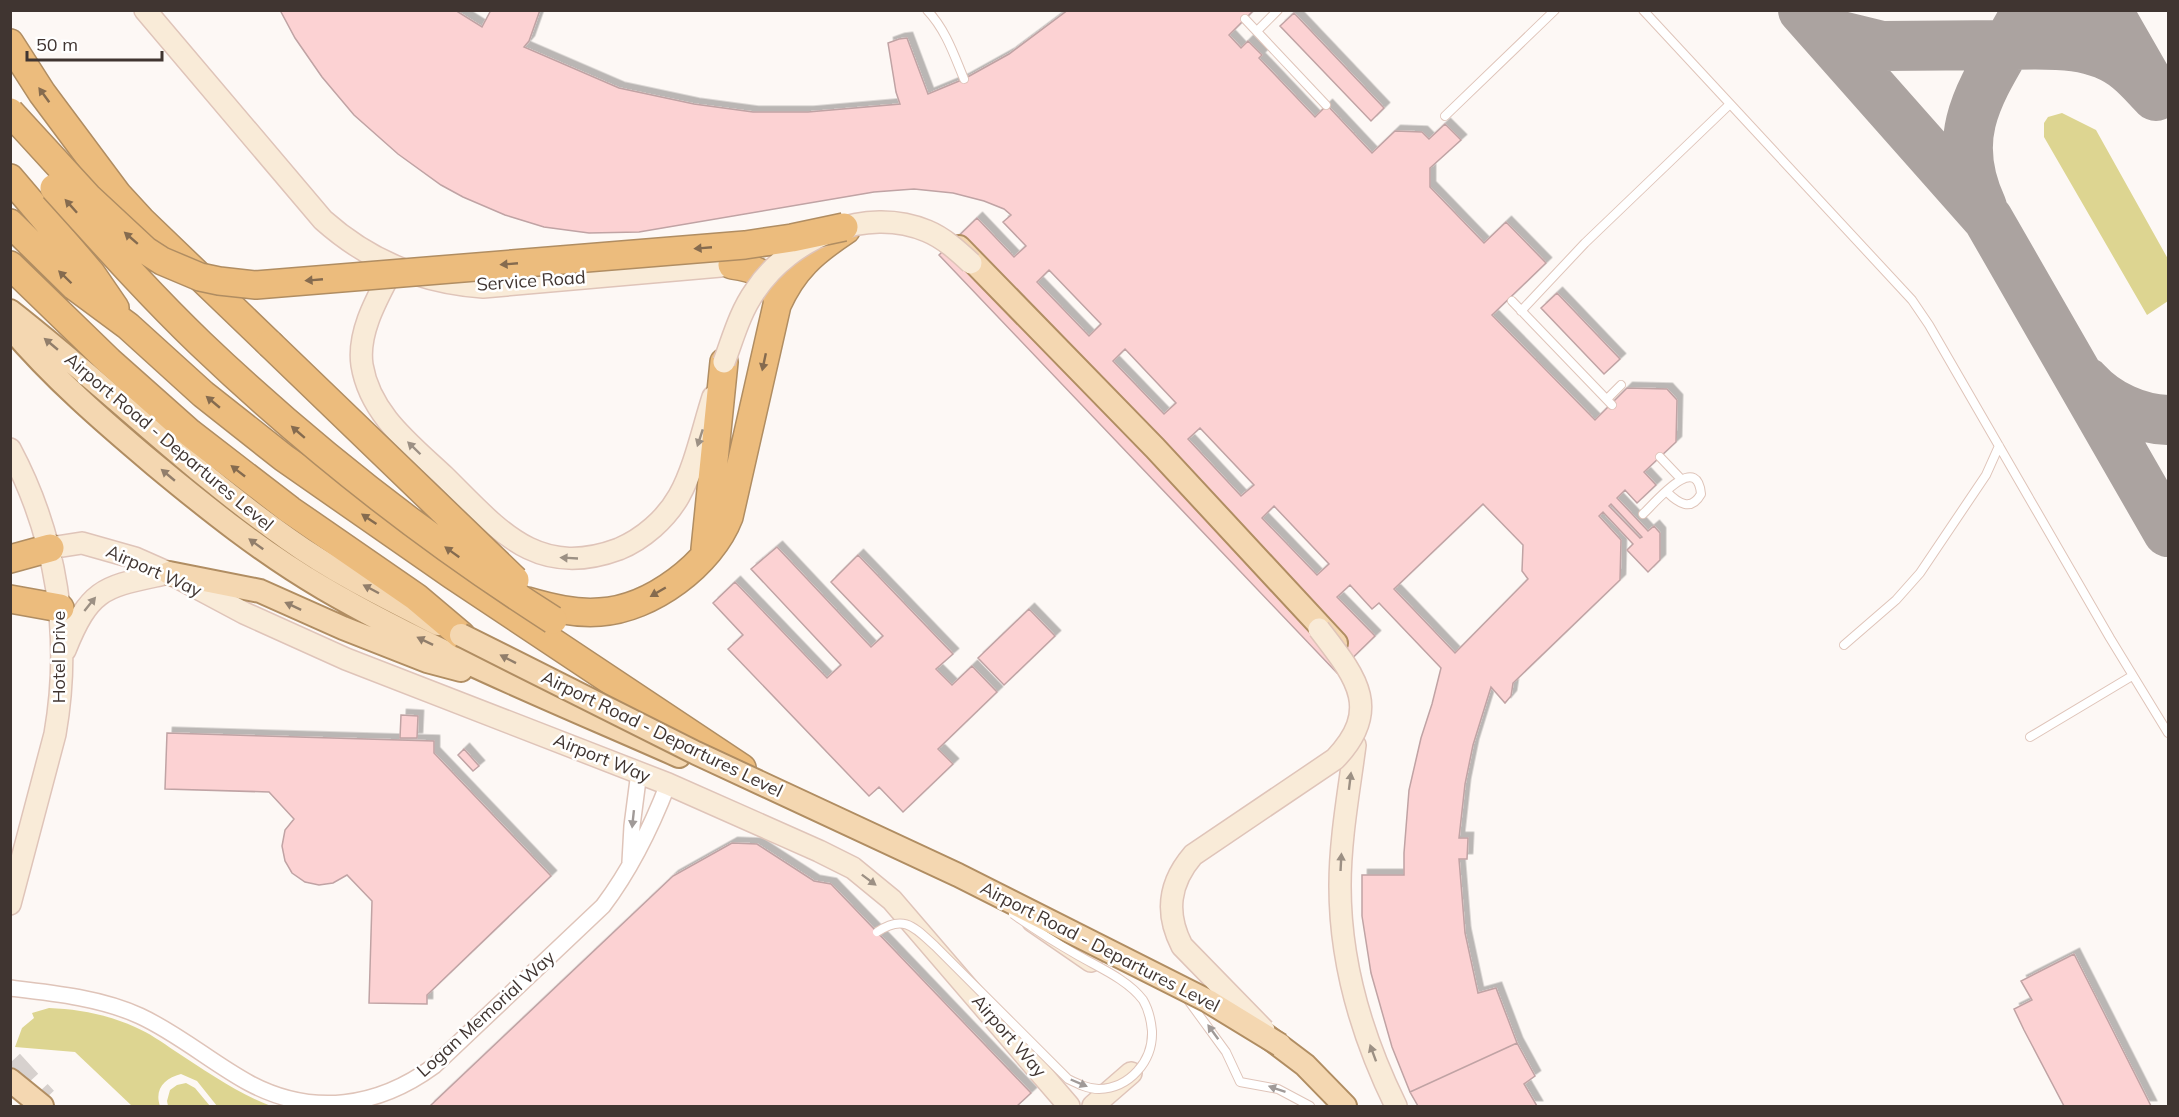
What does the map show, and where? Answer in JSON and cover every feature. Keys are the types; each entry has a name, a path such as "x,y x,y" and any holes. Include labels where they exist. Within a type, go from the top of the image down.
{"highway":[{"path":"10,43 42,93 118,195 141,220 553,620"},
{"path":"10,112 74,183 137,244 180,270 219,281 256,285 744,245 845,229"},
{"path":"10,133 41,173 132,274 250,390 376,495 500,586 553,620 662,704 801,806"},
{"path":"10,178 91,273 128,326"},
{"path":"10,223 74,286 128,326 195,387 268,447 452,575 801,806"},
{"path":"452,575 507,595 558,609 579,612 601,612 624,608 651,596 682,577 717,540 730,511 777,305 793,274 809,257 845,229"},
{"path":"10,265 109,361 240,473 319,531 416,597 461,635"},
{"path":"732,265 758,271 768,278 774,288 777,305"},
{"path":"703,556 710,513 724,362"},
{"path":"10,559 50,548"},
{"path":"10,599 60,608"}],"main road":[{"name":"Service Road","path":"145,10 323,220 360,248 394,267 425,278 452,285 483,287 732,265 845,229"},
{"path":"394,267 378,297 362,346 362,363 367,385 377,407 393,428 500,531 523,547 544,556 574,560 603,555 629,545 656,526 667,514 680,495 724,362 744,310 767,275 795,250 823,234 869,224 906,222 926,226 945,235 967,254 1155,448 1344,652 1361,680 1366,698 1361,731 1355,745 1340,862 1340,908 1344,948 1355,1002 1377,1064 1396,1107"},
{"path":"845,229 868,223 912,226 928,231 944,240 963,256 1079,374 1302,610 1333,648 1353,678 1359,691 1360,718 1347,746 1335,759 1193,855 1184,866 1172,898 1171,913 1174,930 1182,946 1280,1045"},
{"name":"Airport Road - Departures Level","path":"10,311 191,465 269,526 334,569 801,806 958,874 1208,1001 1280,1045 1315,1074 1346,1107"},
{"path":"10,327 40,361 83,402 162,471 213,512 284,563 330,592 389,624 526,688 801,806 996,896 1177,986 1244,1022 1305,1065 1346,1107"},
{"name":"Hotel Drive","path":"10,449 29,489 50,548 60,608 62,656 60,700 55,734 10,904"},
{"name":"Airport Way","path":"50,548 82,543 135,558 170,573 244,613 346,659 668,784 819,851 860,873 892,900 1069,1107"},
{"path":"62,656 86,607 102,592 120,583 170,573 260,591 343,628 427,661 526,688"},
{"path":"1244,1022 1184,945 1176,929 1173,908 1181,872 1190,858 1207,844 1355,745"},
{"path":"996,896 1135,991 1146,1007 1151,1023 1149,1044 1141,1063 1094,1107"},
{"path":"14,1081 44,1107"}],"street":[{"path":"630,866 632,826 639,772"},
{"name":"Logan Memorial Way","path":"10,988 95,1002 140,1015 249,1083 270,1093 319,1104 367,1100 391,1092 434,1066 603,906 630,866 645,838 668,784"}],"lane":[{"path":"927,10 946,36 964,79"},
{"path":"1257,31 1278,10"},
{"path":"1445,116 1555,10"},
{"path":"1643,10 1912,300 1929,325 2132,676 2169,733"},
{"path":"1245,19 1326,105"},
{"path":"1521,311 1585,243 1730,104"},
{"path":"1512,301 1609,402 1621,385"},
{"path":"1844,645 1896,600 1920,573 1986,475 1999,446"},
{"path":"1660,457 1681,479"},
{"path":"1643,514 1681,479 1686,476 1692,477 1698,483 1701,494 1698,500 1683,505 1677,503 1667,492"},
{"path":"2030,737 2132,676"},
{"path":"877,932 893,923 914,927 1055,1067 1076,1083 1090,1088 1107,1088 1138,1071 1148,1057 1152,1036 1149,1014 1142,999 1125,983 1041,934 958,874"},
{"path":"1177,986 1223,1046 1240,1082 1278,1089 1310,1107"}],"shaded area":[{"path":"2062,113 2096,130 2168,259 2168,301 2147,315 2044,137 2044,123 2048,117"},
{"path":"49,1008 93,1013 135,1027 234,1088 271,1106 217,1106 197,1081 181,1074 170,1078 162,1085 158,1094 160,1106 132,1106 75,1052 15,1047 22,1028 34,1018 32,1013"},
{"path":"186,1083 195,1088 210,1106 168,1106 170,1090"}],"building":[{"path":"280,10 455,10 482,27 491,10 540,10 529,41 524,47 619,88 694,104 753,112 808,112 900,104 888,43 899,39 907,38 928,94 964,79 1009,54 1068,10 1254,10 1229,35 1241,48 1248,41 1262,55 1259,58 1315,117 1327,105 1372,153 1395,131 1422,132 1429,139 1445,124 1461,140 1430,168 1430,187 1484,243 1506,222 1546,263 1492,315 1595,420 1627,388 1667,389 1677,400 1676,442 1644,472 1656,485 1637,503 1625,490 1617,498 1648,531 1654,526 1660,533 1660,560 1648,572 1627,550 1633,544 1603,512 1599,516 1621,540 1620,580 1513,683 1511,696 1505,703 1491,687 1473,745 1465,784 1459,838 1468,838 1467,859 1459,859 1465,933 1478,993 1496,988 1517,1043 1410,1092 1392,1047 1371,973 1362,916 1362,875 1404,875 1409,790 1441,668 1379,603 1372,609 1350,585 1337,597 1375,636 1337,673 939,255 977,218 1014,257 1026,246 1003,222 1011,215 1004,209 953,193 914,189 874,192 639,232 589,233 544,227 505,215 463,197 441,185 398,154 354,115 322,77 295,38","holes":["1049,270 1101,324 1089,336 1037,282","1125,349 1176,403 1164,414 1113,361","1200,428 1254,485 1241,496 1188,439","1483,504 1523,545 1522,571 1528,579 1455,653 1394,589","1611,504 1642,537 1640,538 1609,506","1274,506 1329,564 1317,575 1262,518"]},
{"path":"1294,13 1384,108 1371,121 1280,26"},
{"path":"1557,293 1620,359 1604,374 1541,308"},
{"path":"777,547 871,647 883,636 831,582 858,555 953,654 936,669 952,685 972,666 997,692 938,749 953,764 903,812 879,787 869,796 728,649 743,635 713,603 735,582 827,678 841,665 751,569"},
{"path":"1029,609 1055,636 1004,685 978,658"},
{"path":"401,715 418,716 417,738 400,738"},
{"path":"167,733 434,741 434,753 551,876 427,995 427,1004 369,1003 372,901 347,875 333,883 319,885 305,882 292,873 285,861 282,846 285,830 294,819 269,792 165,789"},
{"path":"464,749 479,766 473,771 458,755"},
{"path":"732,843 757,844 814,881 831,884 1031,1093 1017,1106 430,1106 673,876"},
{"path":"2074,954 2151,1106 2064,1106 2024,1030 2014,1009 2032,1000 2021,981"},
{"path":"1517,1043 1535,1076 1524,1084 1537,1106 1418,1106 1410,1092"}],"taxiway":[{"path":"1803,10 1988,219 2168,532"},
{"path":"1817,23 1837,35 1882,46 2008,45 2069,10"},
{"path":"2107,10 2146,78"},
{"path":"1982,207 1972,180 1968,155 1969,131 1983,88 2021,21"},
{"path":"2008,45 2071,46 2102,53 2129,69 2156,96"},
{"path":"2086,382 2103,398 2134,414 2168,420"}],"tunnel":[{"path":"10,1063 44,1100"}]}
